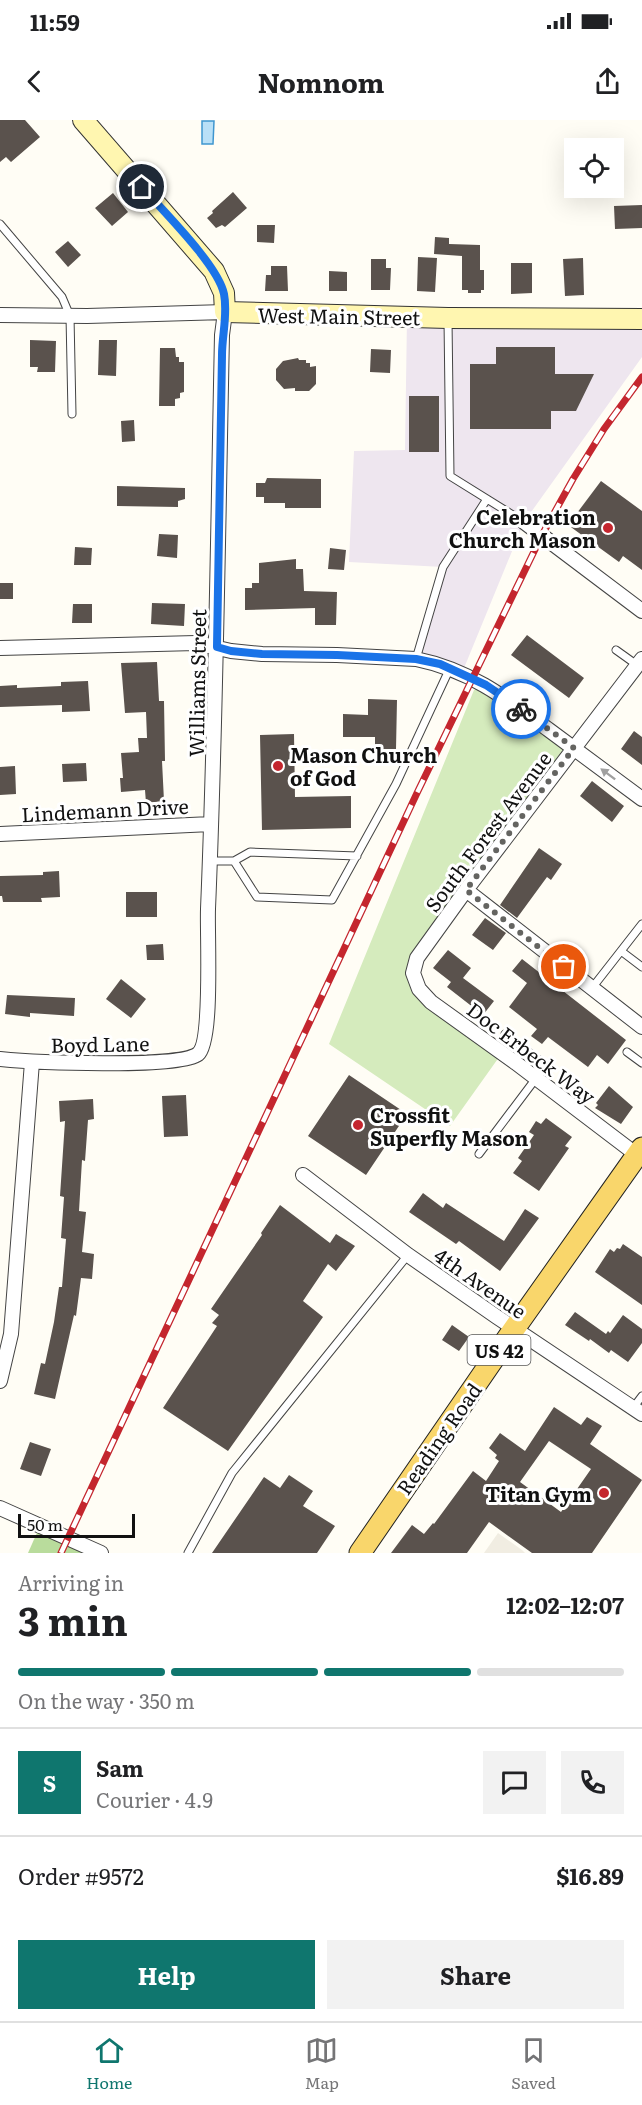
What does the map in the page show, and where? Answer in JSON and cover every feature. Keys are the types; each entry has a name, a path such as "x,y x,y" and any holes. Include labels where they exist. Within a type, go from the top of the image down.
{"main road":[{"path":"83,120 214,271 224,293 225,312"},
{"name":"West Main Street","path":"225,312 448,318 642,319"},
{"name":"Reading Road","path":"360,1553 640,1151"}],"street":[{"name":"West Main Street","path":"0,315 70,316 225,312"},
{"name":"Williams Street","path":"200,1053 204,1046 207,1020 207,925 212,824 222,355 225,312"},
{"path":"524,522 642,611"},
{"path":"0,648 196,643 231,651 262,654 416,659 440,664 473,678 504,697 642,800"},
{"name":"South Forest Avenue","path":"413,974 417,958 466,890 640,662"},
{"name":"Lindemann Drive","path":"0,834 212,824"},
{"path":"466,890 642,1027"},
{"name":"Doc Erbeck Way","path":"413,974 419,989 431,1002 640,1151"},
{"name":"Boyd Lane","path":"0,1059 62,1064 166,1061 192,1058 200,1053"},
{"path":"0,1381 9,1345 13,1311 32,1062"},
{"name":"4th Avenue","path":"303,1175 408,1255 638,1411"},
{"path":"0,1508 101,1553"}],"lane":[{"path":"0,224 62,297 70,316 72,414"},
{"path":"448,318 450,476 524,522"},
{"path":"416,659 443,567 486,499"},
{"path":"616,650 640,662"},
{"path":"234,861 257,897 332,900 396,784 450,668"},
{"path":"210,861 234,861 250,852 357,856"},
{"path":"592,988 642,924"},
{"path":"621,951 642,967"},
{"path":"479,1154 546,1065 505,1034"},
{"path":"627,1052 642,1063"},
{"path":"188,1553 232,1473 408,1255"},
{"path":"638,1411 642,1396"}],"shaded area":[{"path":"407,317 642,319 642,357 524,522 462,673 416,659 443,567 349,562 354,451 405,450"},
{"path":"498,1533 522,1550 525,1553 484,1553"}],"green space":[{"path":"486,685 574,748 417,958 414,980 502,1053 450,1126 329,1044 474,690"},
{"path":"40,1526 101,1553 28,1553"}],"water":[{"path":"202,121 214,121 213,144 202,144"}],"building":[{"path":"0,120 25,120 40,137 11,162 6,157 0,162"},
{"path":"233,192 247,208 225,227 222,225 216,228 207,218"},
{"path":"113,193 128,212 112,226 95,208"},
{"path":"642,205 642,228 615,229 614,206"},
{"path":"257,225 275,225 274,243 257,242"},
{"path":"435,237 449,238 449,244 480,245 480,270 484,270 484,290 481,290 481,293 468,293 468,290 462,290 462,256 434,254"},
{"path":"68,241 81,255 68,267 55,252"},
{"path":"418,257 437,258 435,292 417,291"},
{"path":"583,258 584,295 565,296 563,259"},
{"path":"371,259 386,259 386,268 391,268 390,290 371,290"},
{"path":"511,263 532,263 532,293 511,294"},
{"path":"271,266 287,266 288,291 265,291 266,275 271,275"},
{"path":"329,271 347,272 347,291 329,291"},
{"path":"30,340 56,341 55,372 37,372 38,367 30,367"},
{"path":"99,340 117,340 116,376 98,375"},
{"path":"496,347 555,347 555,374 594,374 576,411 551,411 551,429 470,429 470,364 496,364"},
{"path":"160,348 175,348 179,362 184,362 184,392 180,393 180,398 175,399 175,406 159,406"},
{"path":"371,349 391,350 390,373 370,372"},
{"path":"298,358 310,363 310,367 316,366 316,384 309,391 295,391 295,388 284,389 276,380 276,369 283,361"},
{"path":"409,396 439,396 439,452 409,452"},
{"path":"134,420 135,441 122,442 121,421"},
{"path":"267,478 321,479 321,508 285,508 285,503 264,503 264,497 256,497 256,483 265,483"},
{"name":"Celebration Church Mason","path":"601,481 642,511 642,570 623,556 619,562 568,525"},
{"path":"117,486 185,488 185,499 178,501 178,507 117,506"},
{"path":"159,534 178,535 177,558 157,556"},
{"path":"75,547 92,548 91,565 74,565"},
{"path":"330,548 346,550 344,570 328,569"},
{"path":"296,559 296,569 303,569 304,591 337,592 336,625 315,625 315,608 245,610 245,588 252,588 252,583 259,583 259,563"},
{"path":"0,583 13,583 13,599 0,599"},
{"path":"152,603 185,604 184,626 151,624"},
{"path":"73,604 92,604 92,623 72,623"},
{"path":"527,635 584,678 569,698 511,655"},
{"path":"157,662 159,701 164,701 165,761 162,761 164,801 146,803 145,790 121,792 120,778 123,778 121,753 139,752 138,738 147,738 146,712 125,713 121,663"},
{"path":"88,681 90,711 62,712 62,705 0,707 0,686 17,685 17,688 61,686 61,682"},
{"path":"368,699 397,700 396,749 375,749 375,737 343,737 343,714 368,715"},
{"path":"634,731 642,737 642,765 621,749"},
{"name":"Mason Church of God","path":"294,734 295,797 351,796 351,828 262,830 260,735"},
{"path":"86,763 87,781 63,782 62,764"},
{"path":"15,766 16,794 0,795 0,767"},
{"path":"592,781 624,806 612,822 580,796"},
{"path":"539,848 562,864 551,880 547,877 517,918 500,905"},
{"path":"59,871 60,897 41,898 42,902 3,902 0,896 0,876 43,875 43,872"},
{"path":"126,892 157,892 157,917 126,917"},
{"path":"485,918 506,933 493,950 472,935"},
{"path":"163,944 164,960 147,960 146,945"},
{"path":"448,950 471,968 463,978 494,1001 483,1015 447,987 451,982 433,968"},
{"path":"522,959 626,1040 608,1064 597,1055 588,1067 548,1037 542,1044 531,1036 537,1029 509,1007 527,983 512,971"},
{"path":"121,979 146,999 131,1018 106,999"},
{"path":"7,995 75,998 74,1016 30,1013 30,1017 5,1014"},
{"name":"Crossfit Superfly Mason","path":"349,1075 407,1114 366,1175 308,1136"},
{"path":"609,1086 633,1107 621,1124 595,1108 598,1105 596,1103"},
{"path":"186,1095 188,1136 164,1137 162,1096"},
{"path":"93,1099 94,1119 88,1120 85,1161 82,1160 79,1211 86,1212 82,1252 94,1254 92,1279 81,1278 76,1316 74,1315 55,1399 34,1394 41,1363 45,1364 59,1287 62,1287 66,1239 61,1238 64,1197 60,1196 65,1121 60,1122 59,1101"},
{"path":"546,1118 572,1137 565,1146 569,1148 539,1191 513,1173 522,1161 518,1158 534,1135 529,1132 536,1121 541,1124"},
{"path":"423,1193 443,1208 446,1203 504,1241 525,1209 539,1218 500,1271 459,1241 456,1244 409,1212"},
{"path":"280,1205 330,1243 336,1234 355,1246 336,1271 328,1264 303,1301 323,1317 228,1451 163,1408 217,1326 212,1323 219,1315 211,1309"},
{"path":"623,1244 642,1257 642,1305 595,1272 610,1249 614,1252"},
{"path":"575,1312 606,1334 608,1331 610,1333 623,1315 642,1329 642,1343 628,1362 611,1350 609,1353 565,1325"},
{"path":"452,1325 469,1337 459,1351 442,1340"},
{"path":"554,1407 581,1425 587,1417 602,1426 590,1444 642,1480 592,1553 532,1553 489,1522 467,1553 391,1553 412,1525 424,1534 434,1524 473,1471 486,1481 499,1461 495,1458 497,1455 489,1448 500,1433 525,1451","holes":["549,1441 591,1469 561,1512 520,1482"]},
{"path":"30,1442 51,1449 41,1476 20,1469"},
{"path":"289,1475 313,1491 303,1506 335,1526 317,1553 212,1553 264,1477 280,1488"}],"railway":[{"path":"61,1553 417,793 542,535 604,429 642,377"}],"way so far":[{"path":"521,709 574,748 466,890 564,967"}],"place":[{"name":"Celebration Church Mason","path":"608,528"},
{"name":"Mason Church of God","path":"278,766"},
{"name":"Crossfit Superfly Mason","path":"358,1125"},
{"name":"Titan Gym","path":"604,1493"}],"route":[{"path":"142,187 214,271 224,293 217,647 231,651 262,654 416,659 440,664 473,678 521,709"}]}
